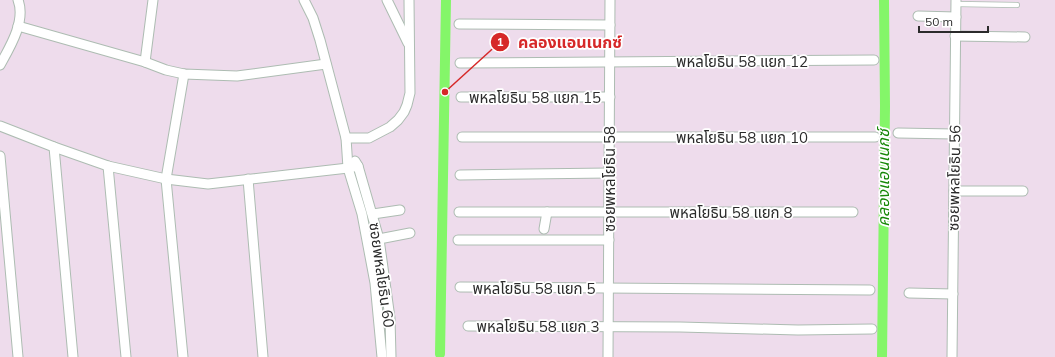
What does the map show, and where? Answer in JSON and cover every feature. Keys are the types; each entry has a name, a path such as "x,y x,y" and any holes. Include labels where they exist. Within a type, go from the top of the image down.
{"street":[{"path":"0,65 18,26 20,6 18,0"},
{"path":"145,62 153,0"},
{"name":"ซอยพหลโยธิน 60","path":"304,0 313,18 346,138 348,149 348,168 362,214 375,284 382,357"},
{"path":"388,0 409,46"},
{"path":"346,138 370,138 390,127 404,112 410,93 409,0"},
{"name":"ซอยพหลโยธิน 58","path":"608,357 610,0"},
{"name":"ซอยพหลโยธิน 56","path":"952,357 956,2"},
{"path":"918,16 956,17"},
{"path":"459,24 610,24"},
{"path":"18,26 184,74 237,76 326,64"},
{"path":"955,36 1025,37"},
{"name":"พหลโยธิน 58 แยก 12","path":"460,63 874,60"},
{"path":"183,357 166,178 184,74"},
{"name":"พหลโยธิน 58 แยก 15","path":"460,97 610,98"},
{"path":"0,126 54,148 108,166 166,178 208,184 358,166"},
{"path":"898,133 954,134"},
{"name":"พหลโยธิน 58 แยก 10","path":"462,137 874,137"},
{"path":"54,148 73,357"},
{"name":"ซอยพหลโยธิน 60","path":"348,149 358,166 379,239 390,318 391,357"},
{"path":"0,156 18,357"},
{"path":"108,166 126,357"},
{"path":"460,175 609,173"},
{"path":"248,179 263,357"},
{"path":"954,191 1023,191"},
{"path":"373,214 400,210"},
{"name":"พหลโยธิน 58 แยก 8","path":"459,212 853,212"},
{"path":"544,229 547,212"},
{"path":"379,239 410,233"},
{"path":"458,240 609,240"},
{"name":"พหลโยธิน 58 แยก 5","path":"460,287 870,290"},
{"path":"909,294 953,294"},
{"name":"พหลโยธิน 58 แยก 3","path":"468,326 608,326 798,330 872,329"}],"lane":[{"path":"956,2 1017,5"}],"waterway":[{"name":"คลองแอนเนกซ์","path":"440,354 446,0"},
{"name":"คลองแอนเนกซ์","path":"882,357 885,106 884,0"}],"place":[{"name":"คลองแอนเนกซ์","path":"445,92"}]}
